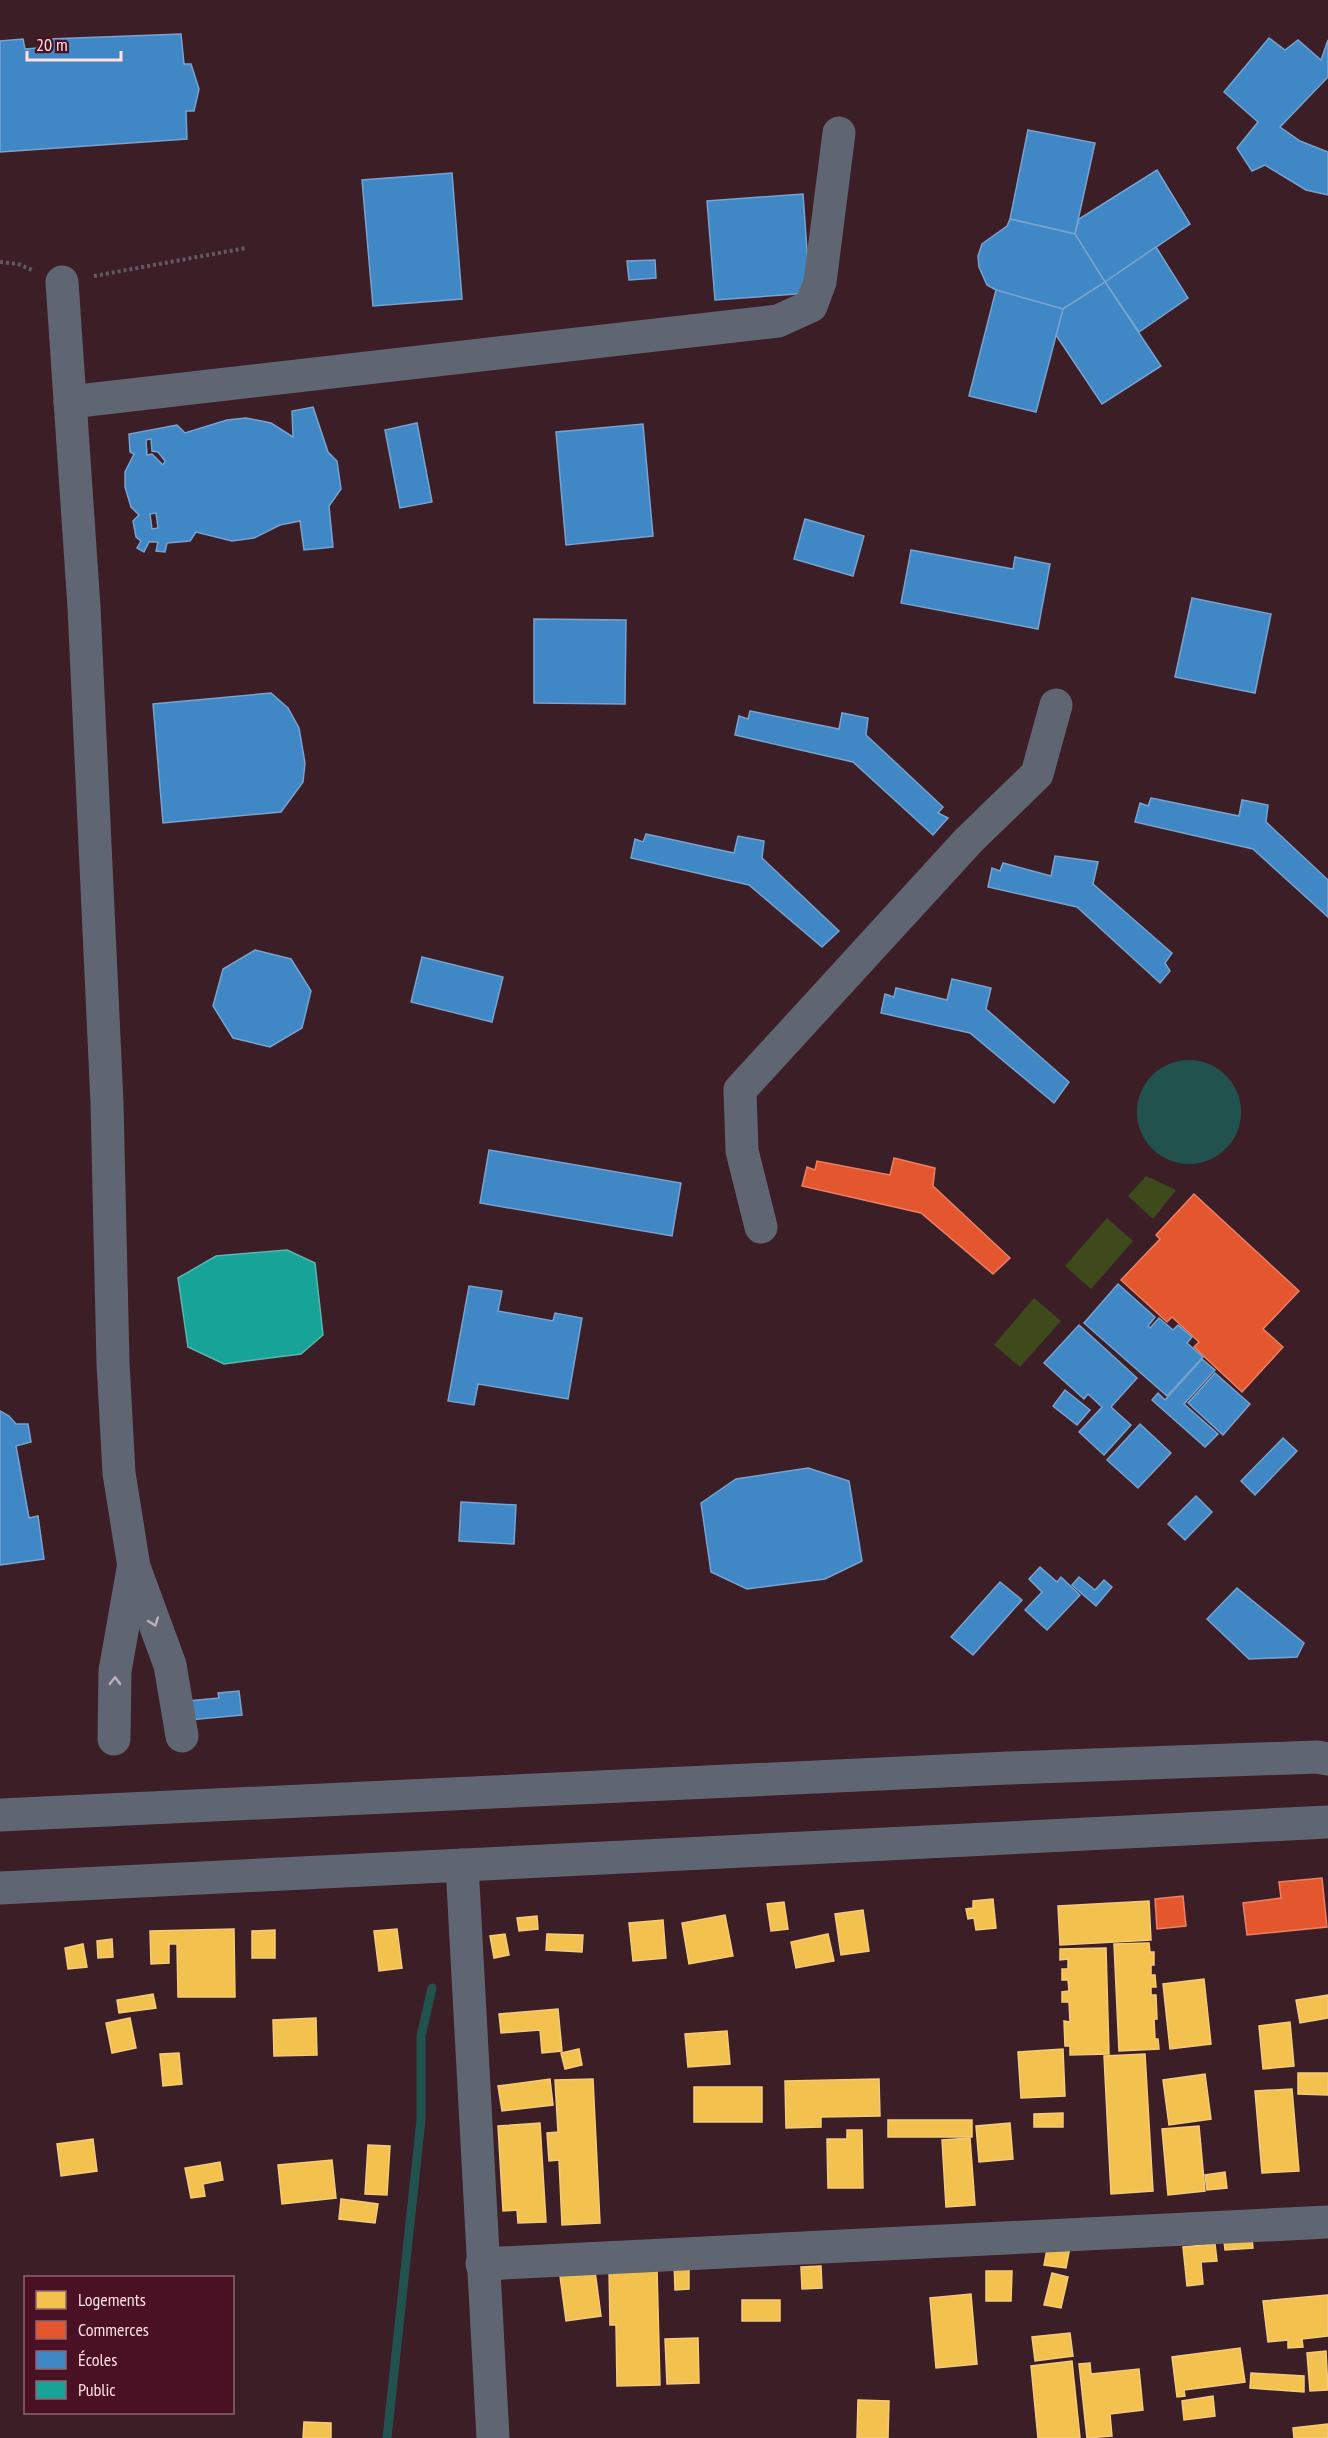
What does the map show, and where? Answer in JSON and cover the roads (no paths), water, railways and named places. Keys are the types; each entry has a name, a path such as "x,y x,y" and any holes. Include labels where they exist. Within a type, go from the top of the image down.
{"street":[{"path":"70,402 778,321 811,306 820,282 838,133"},
{"path":"62,282 84,607 106,1092 112,1363 119,1473 134,1567 170,1665 182,1736"},
{"path":"762,1227 742,1151 740,1090 969,840 1037,774 1056,705"},
{"path":"114,1739 115,1671 134,1567"},
{"path":"0,1815 1008,1768 1317,1757 1328,1759"},
{"path":"0,1888 1328,1822"},
{"path":"462,1865 493,2438"},
{"path":"482,2264 1328,2222"}],"waterway":[{"path":"387,2438 421,2120 421,2036 432,1988"}]}
